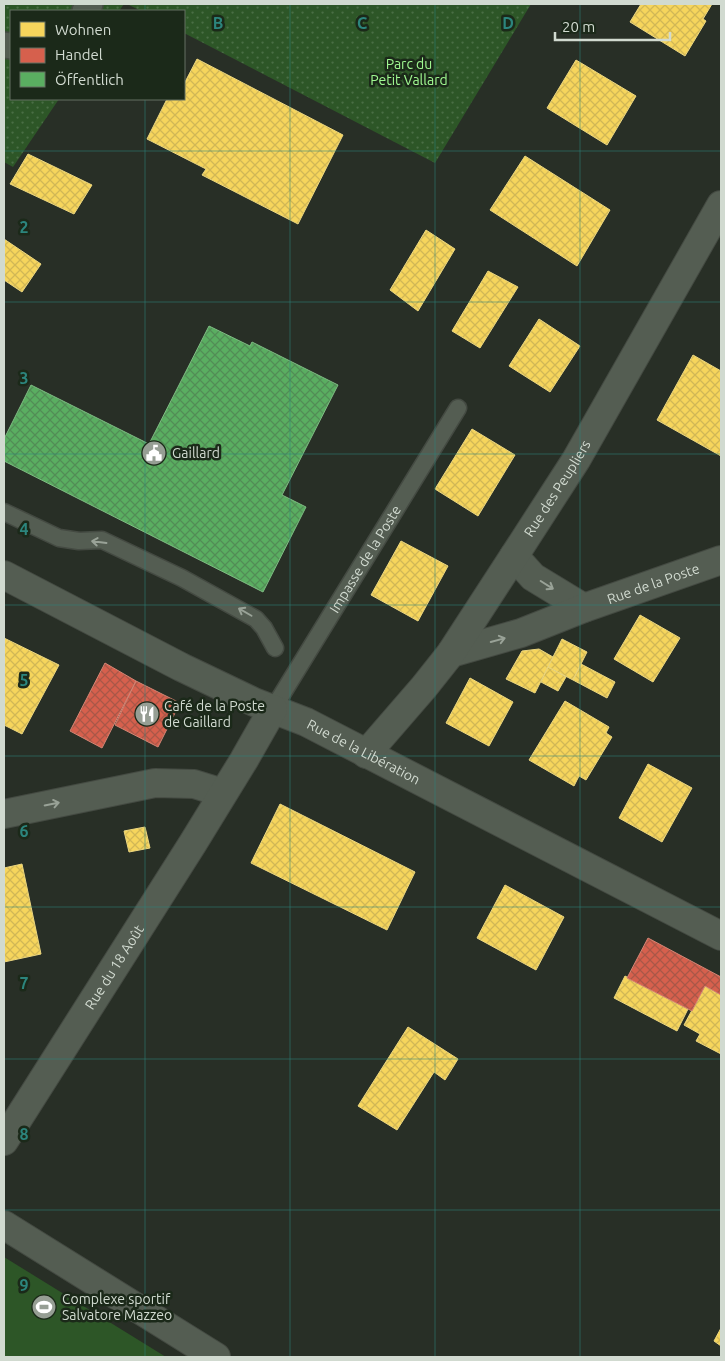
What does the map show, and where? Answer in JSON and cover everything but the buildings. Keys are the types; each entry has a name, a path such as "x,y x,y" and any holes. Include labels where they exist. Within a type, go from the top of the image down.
{"street":[{"name":"Rue des Peupliers","path":"366,754 424,687 450,653 514,556 576,460 721,205"},
{"path":"514,556 534,577 584,608"},
{"name":"Rue de la Poste","path":"450,653 522,634 584,608 721,560"},
{"name":"Rue de la Libération","path":"4,575 181,667 254,702 306,722 721,936"},
{"name":"Rue du 18 Août","path":"4,1141 193,844 273,709"},
{"path":"4,814 155,784 194,784 223,793"},
{"path":"4,1225 216,1357"}],"lane":[{"name":"Impasse de la Poste","path":"273,709 458,408"},
{"path":"4,512 59,538 79,541 102,540 182,578 256,619 264,628 275,648"}],"green space":[{"path":"4,4 124,4 120,10 10,10 10,100 58,100 13,167 4,162"},
{"name":"Parc du Petit Vallard","path":"127,4 531,4 435,163 185,34 185,10 139,10"},
{"name":"Complexe sportif Salvatore Mazzeo","path":"4,1257 166,1357 4,1357"}],"place":[{"name":"Gaillard","path":"154,453"},
{"name":"Café de la Poste de Gaillard","path":"147,714"},
{"name":"Complexe sportif Salvatore Mazzeo","path":"44,1307"}]}
